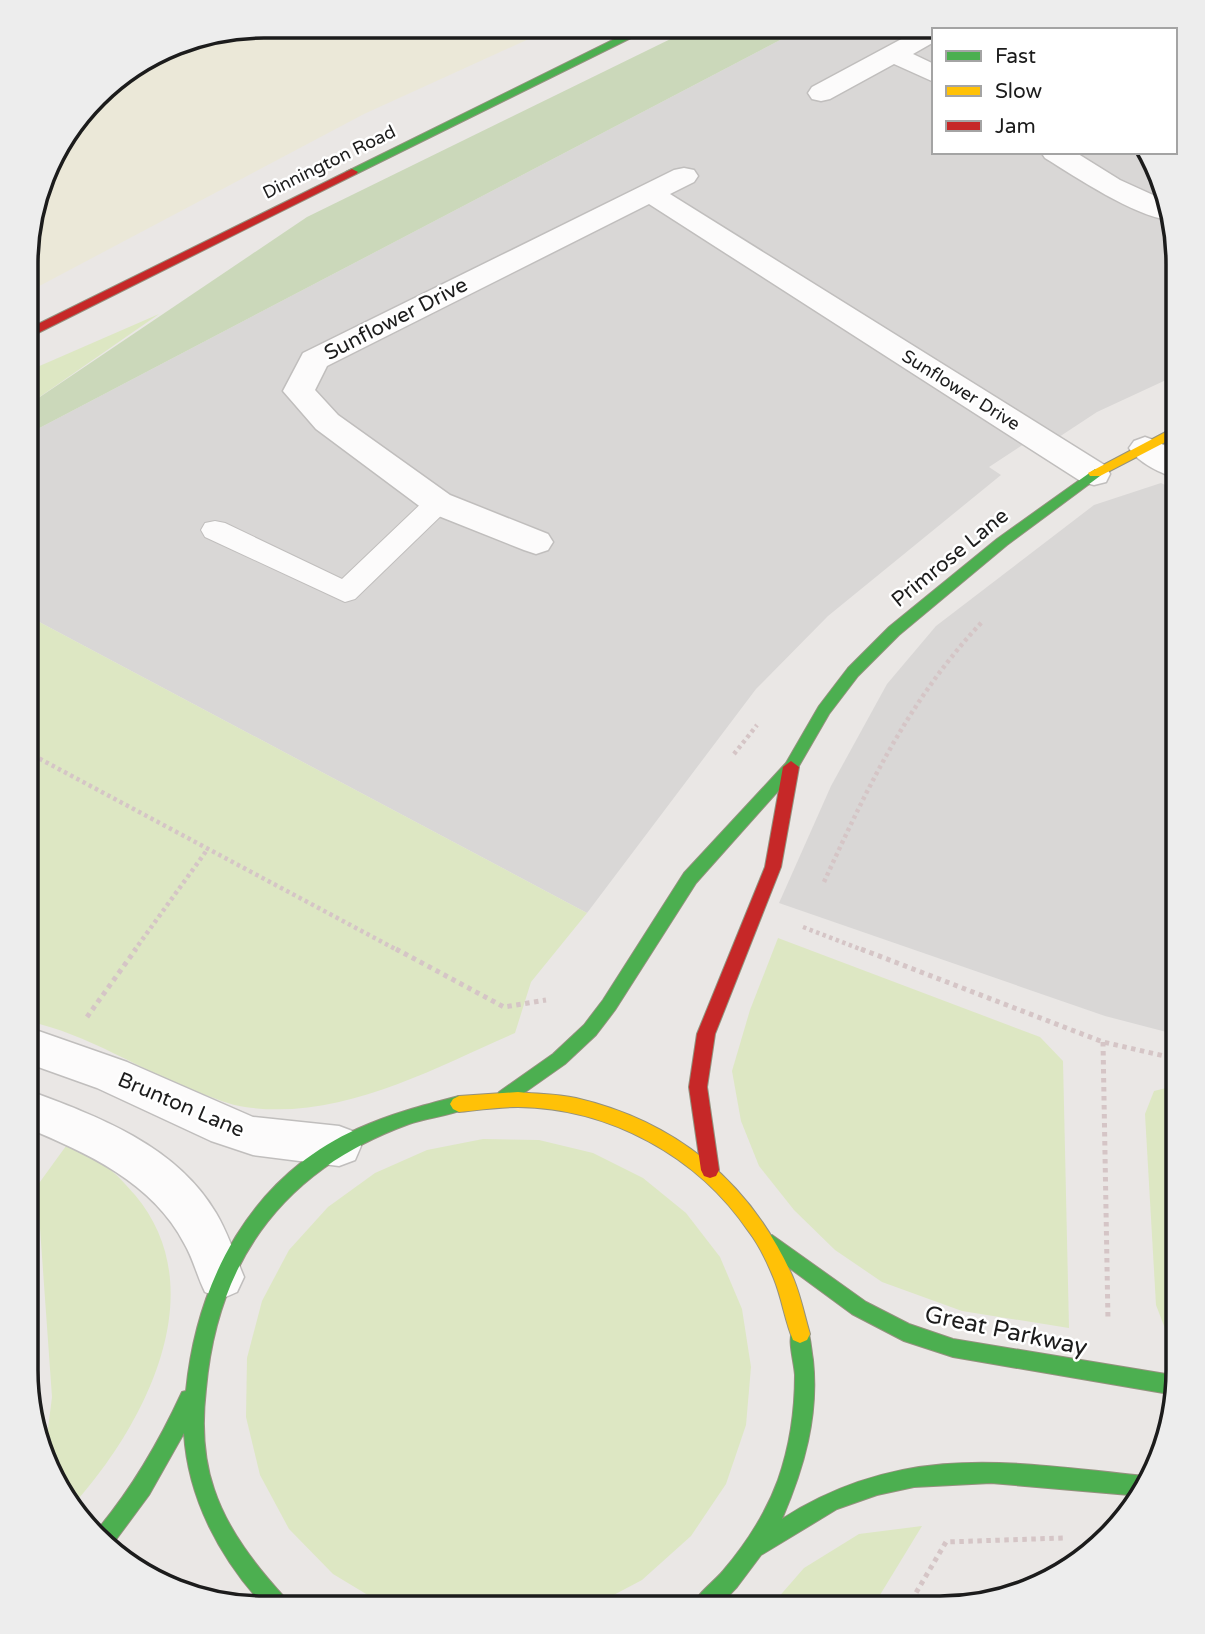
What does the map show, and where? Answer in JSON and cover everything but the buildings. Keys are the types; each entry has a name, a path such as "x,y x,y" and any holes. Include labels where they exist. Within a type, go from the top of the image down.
{"street":[{"name":"Dinnington Road","path":"38,329 624,38"},
{"path":"821,93 923,38"},
{"path":"894,54 932,73"},
{"path":"1058,154 1110,186 1159,208"},
{"name":"Sunflower Drive","path":"536,542 438,503 327,422 299,390 314,360 684,176"},
{"name":"Sunflower Drive","path":"650,193 1094,474"},
{"name":"Primrose Lane","path":"505,1097 559,1059 590,1030 609,1005 690,878 791,767 824,710 853,672 894,631 1002,542 1094,474 1166,436"},
{"path":"1145,448 1166,460"},
{"name":"Primrose Lane","path":"710,1170 698,1087 700,1060 706,1034 773,867 791,767"},
{"name":"Brunton Lane","path":"38,1048 112,1075 226,1127 253,1136 339,1146"},
{"name":"Great Parkway","path":"269,1596 235,1553 212,1510 198,1465 192,1418 200,1345 221,1277 243,1238 271,1202 303,1171 339,1146 392,1119 447,1103 505,1097 561,1101 616,1116 667,1138 710,1170 740,1202 767,1241 789,1287 802,1337 806,1389 800,1443 784,1495 757,1546 716,1596"},
{"path":"38,1115 120,1152 158,1178 181,1199 200,1227 221,1277"},
{"name":"Great Parkway","path":"767,1241 859,1308 904,1332 953,1348 1166,1384"},
{"name":"Great Parkway","path":"109,1532 144,1488 164,1457 196,1383"},
{"name":"Great Parkway","path":"757,1546 841,1496 885,1482 949,1474 1134,1485"}],"lane":[{"path":"215,530 345,592 438,503"}],"path":[{"path":"819,892 861,799 920,697 973,631 991,614"},
{"path":"38,758 505,1007 548,999"},
{"path":"80,1026 207,850"},
{"path":"809,916 804,928 1103,1042 1166,1056"},
{"path":"1103,1042 1108,1314"},
{"path":"913,1596 946,1542 1071,1538"}],"shaded area":[{"path":"783,38 932,38 932,154 1138,154 1155,192 1165,235 1166,380 1097,412 1059,437 1047,429 989,467 1001,475 828,616 756,689 587,913 38,621 38,429"},
{"path":"249,39 530,39 364,114 38,287 40,235 46,206 69,151 94,115 115,94 151,69 206,46"},
{"path":"1161,483 1166,486 1166,1032 1105,1016 779,903 831,786 887,684 936,626 1094,505"}],"green space":[{"path":"672,38 783,38 38,429 38,398 307,217"},
{"path":"159,314 38,398 38,367"},
{"path":"38,621 587,913 531,982 515,1033 418,1076 350,1099 316,1106 280,1109 234,1105 178,1084 38,1024"},
{"path":"778,938 1040,1037 1063,1061 1069,1328 962,1311 882,1282 835,1250 794,1210 759,1166 741,1121 732,1071 750,1010"},
{"path":"1166,1088 1166,1331 1156,1305 1145,1114 1154,1091"},
{"path":"483,1139 539,1140 593,1153 643,1178 686,1213 720,1257 742,1309 751,1367 746,1425 726,1484 691,1536 642,1580 612,1596 369,1596 333,1574 289,1529 260,1475 246,1417 247,1358 262,1301 289,1250 328,1207 375,1173 427,1150"},
{"path":"66,1146 104,1165 135,1195 158,1232 169,1272 170,1313 161,1355 146,1396 125,1435 79,1498 62,1470 48,1432 52,1397 38,1185"},
{"path":"922,1526 879,1596 780,1596 804,1568 859,1534"}],"traffic: fast":[{"path":"352,172 625,38"},
{"path":"505,1097 559,1059 590,1030 609,1005 690,878 791,767 824,710 853,672 894,631 1002,542 1095,473"},
{"path":"270,1596 234,1551 222,1530 211,1509 197,1463 193,1423 197,1376 206,1323 223,1275 248,1232 280,1194 318,1162 361,1136 408,1117 459,1104"},
{"path":"772,1244 859,1308 904,1332 953,1348 1166,1384"},
{"path":"714,1596 753,1549 772,1517 787,1483 798,1447 804,1410 800,1334"},
{"path":"109,1532 152,1471 189,1399"},
{"path":"757,1546 841,1497 877,1484 914,1477 991,1473 1134,1485"}],"traffic: slow":[{"path":"1095,473 1166,436"},
{"path":"459,1104 518,1099 575,1105 629,1122 678,1148 721,1183 756,1226 783,1277 800,1334"}],"traffic: jam":[{"path":"38,329 352,172"},
{"path":"710,1170 698,1087 706,1034 773,867 791,767"}]}
